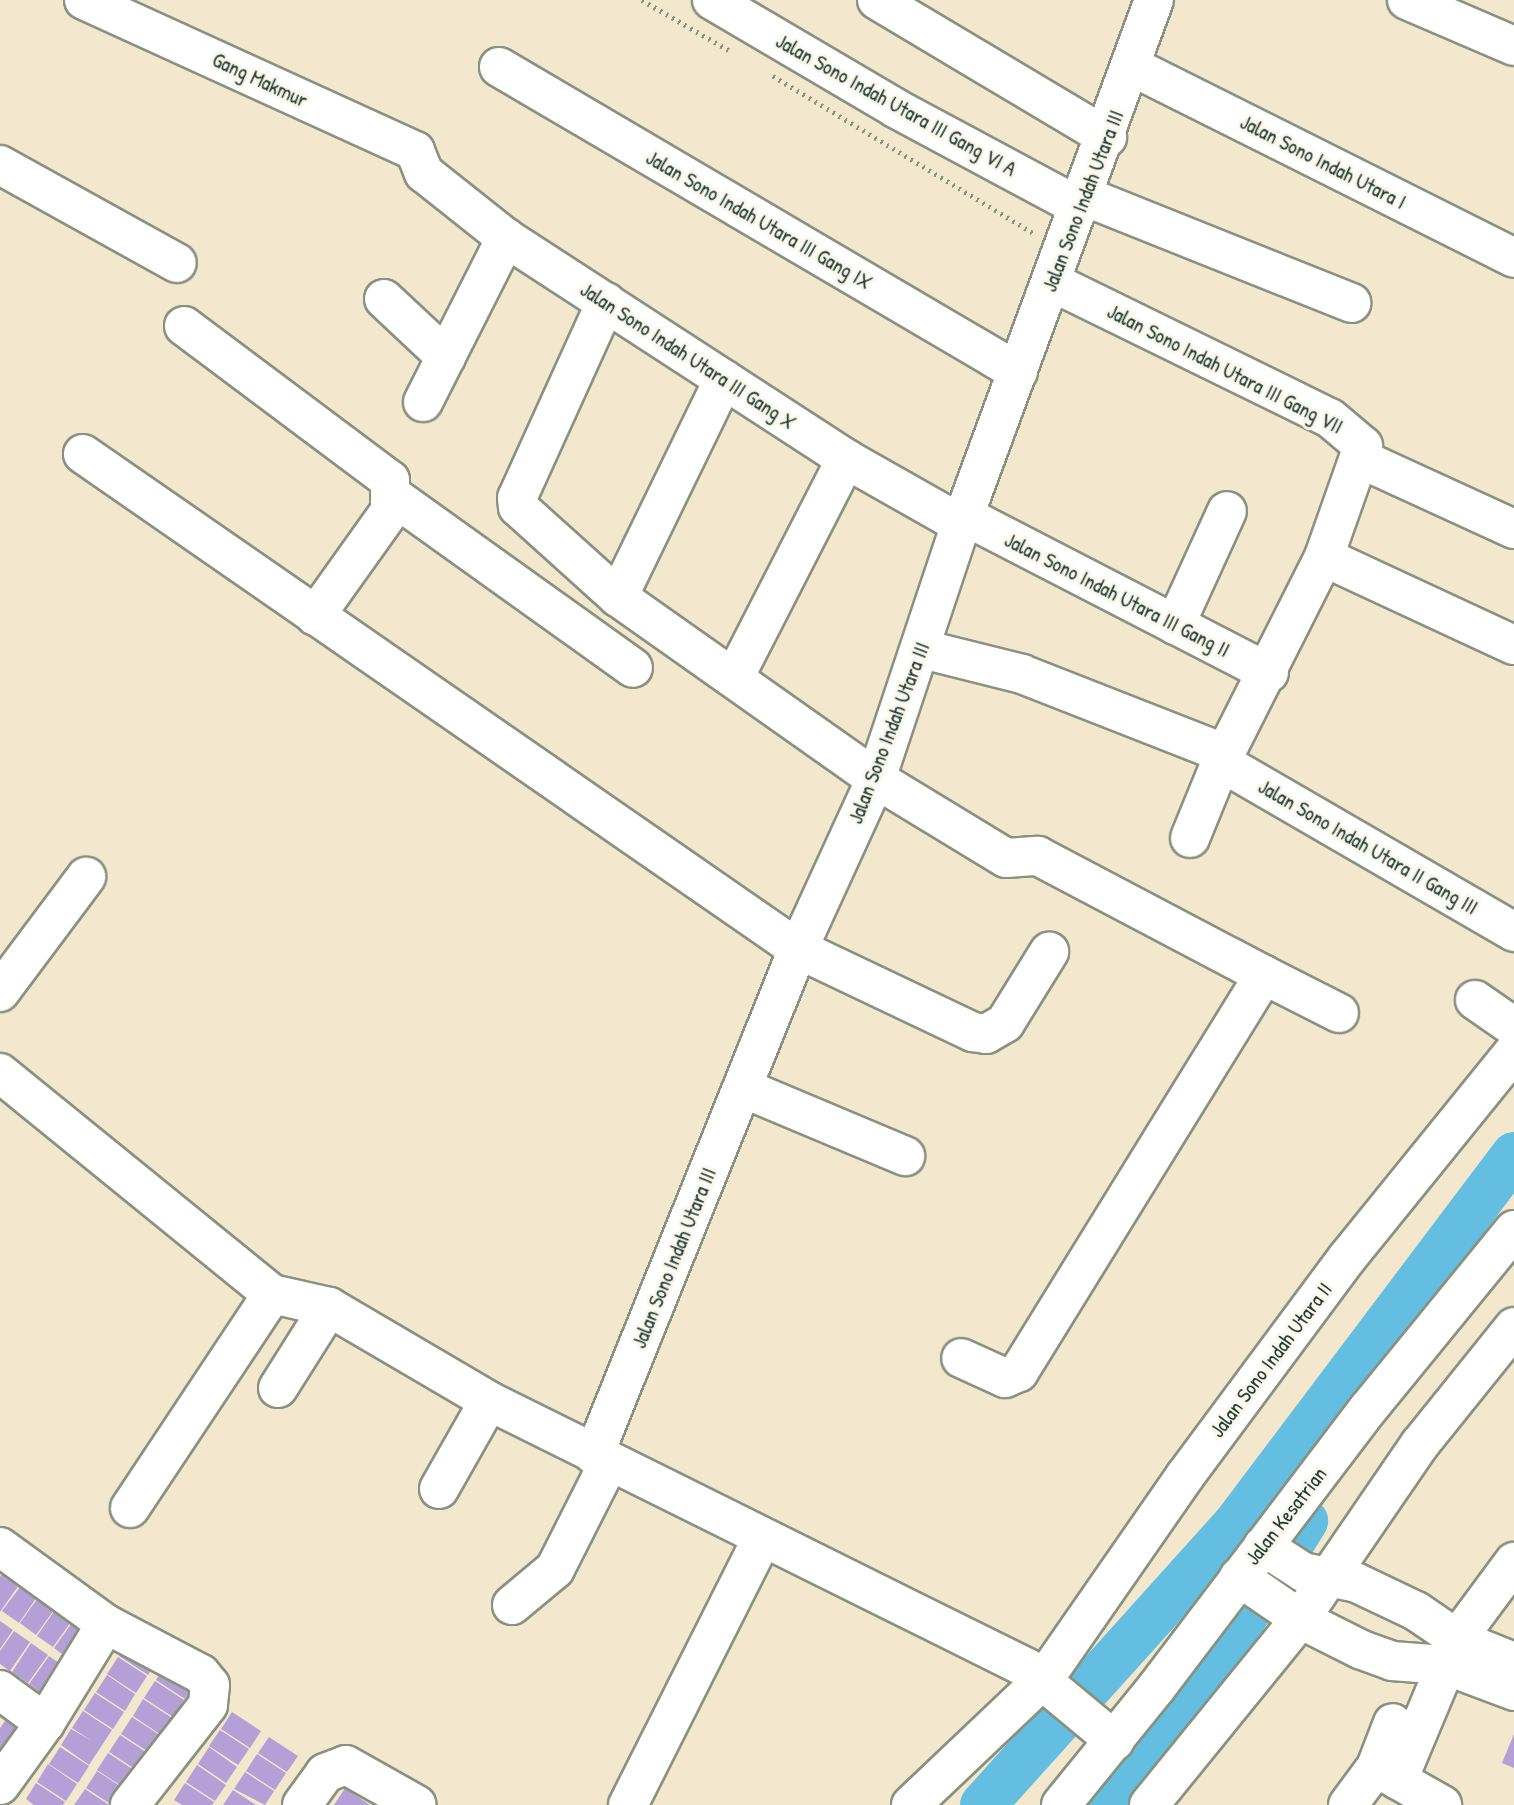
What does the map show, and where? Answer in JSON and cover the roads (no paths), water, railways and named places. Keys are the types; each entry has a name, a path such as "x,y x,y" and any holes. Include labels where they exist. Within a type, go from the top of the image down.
{"street":[{"name":"Gang Makmur","path":"84,0 415,151 424,173"},
{"name":"Jalan Sono Indah Utara III Gang VI A","path":"712,0 895,108 1082,202 1352,303"},
{"path":"877,0 1107,137"},
{"name":"Jalan Sono Indah Utara III","path":"512,1605 555,1569 601,1458 798,949 876,779 922,649 963,520 1133,67 1154,0"},
{"path":"1407,0 1514,46"},
{"name":"Jalan Sono Indah Utara III Gang IX","path":"499,67 1018,372"},
{"name":"Jalan Sono Indah Utara I","path":"1133,67 1514,258"},
{"path":"0,165 177,263"},
{"name":"Jalan Sono Indah Utara III Gang X","path":"424,173 506,238 846,459 963,520"},
{"path":"423,402 506,238"},
{"name":"Jalan Sono Indah Utara III Gang VII","path":"1058,267 1330,418 1363,446 1361,459"},
{"path":"384,299 446,357"},
{"path":"606,302 517,498 518,507 618,597 735,676 876,779 1006,858 1038,856 1339,1013"},
{"path":"184,327 365,457 390,480 393,496 390,511 315,615"},
{"path":"618,597 724,379"},
{"path":"83,454 798,949 973,1032 986,1034 997,1032 1005,1023 1049,952"},
{"path":"735,676 846,459"},
{"path":"1190,838 1223,758 1269,673 1324,557 1361,459 1514,529"},
{"path":"393,496 633,668"},
{"path":"1175,625 1227,511"},
{"name":"Jalan Sono Indah Utara III Gang II","path":"963,520 1269,673"},
{"path":"1324,557 1514,645"},
{"name":"Jalan Sono Indah Utara II Gang III","path":"922,649 1022,674 1223,758 1514,933"},
{"path":"0,992 86,877"},
{"path":"961,1359 1005,1378 1019,1372 1264,975"},
{"path":"1475,1000 1514,1027"},
{"name":"Jalan Sono Indah Utara II","path":"911,1805 1054,1687 1185,1476 1346,1258 1514,1052"},
{"path":"0,1073 272,1294 329,1307 489,1401 1054,1687 1108,1734"},
{"path":"743,1088 905,1156"},
{"name":"Jalan Kesatrian","path":"1061,1805 1108,1734 1266,1596 1266,1548 1514,1230"},
{"path":"130,1508 272,1294"},
{"path":"278,1388 329,1307"},
{"path":"1149,1805 1266,1596 1315,1576 1514,1327"},
{"path":"439,1489 489,1401"},
{"path":"628,1805 762,1538"},
{"path":"0,1547 106,1624 201,1674 210,1685 208,1705 130,1805"},
{"path":"1266,1548 1315,1576 1372,1590 1416,1611 1441,1656 1514,1691"},
{"path":"1348,1805 1387,1773 1441,1656 1514,1562"},
{"path":"1266,1596 1382,1657 1441,1656 1514,1662"},
{"path":"0,1785 45,1723 106,1624"},
{"path":"0,1690 45,1723"},
{"path":"302,1805 325,1773 346,1765 416,1805"},
{"path":"1387,1773 1442,1805"}],"waterway":[{"path":"983,1805 1236,1524 1514,1155"},
{"path":"1105,1805 1233,1635 1305,1521"}]}
